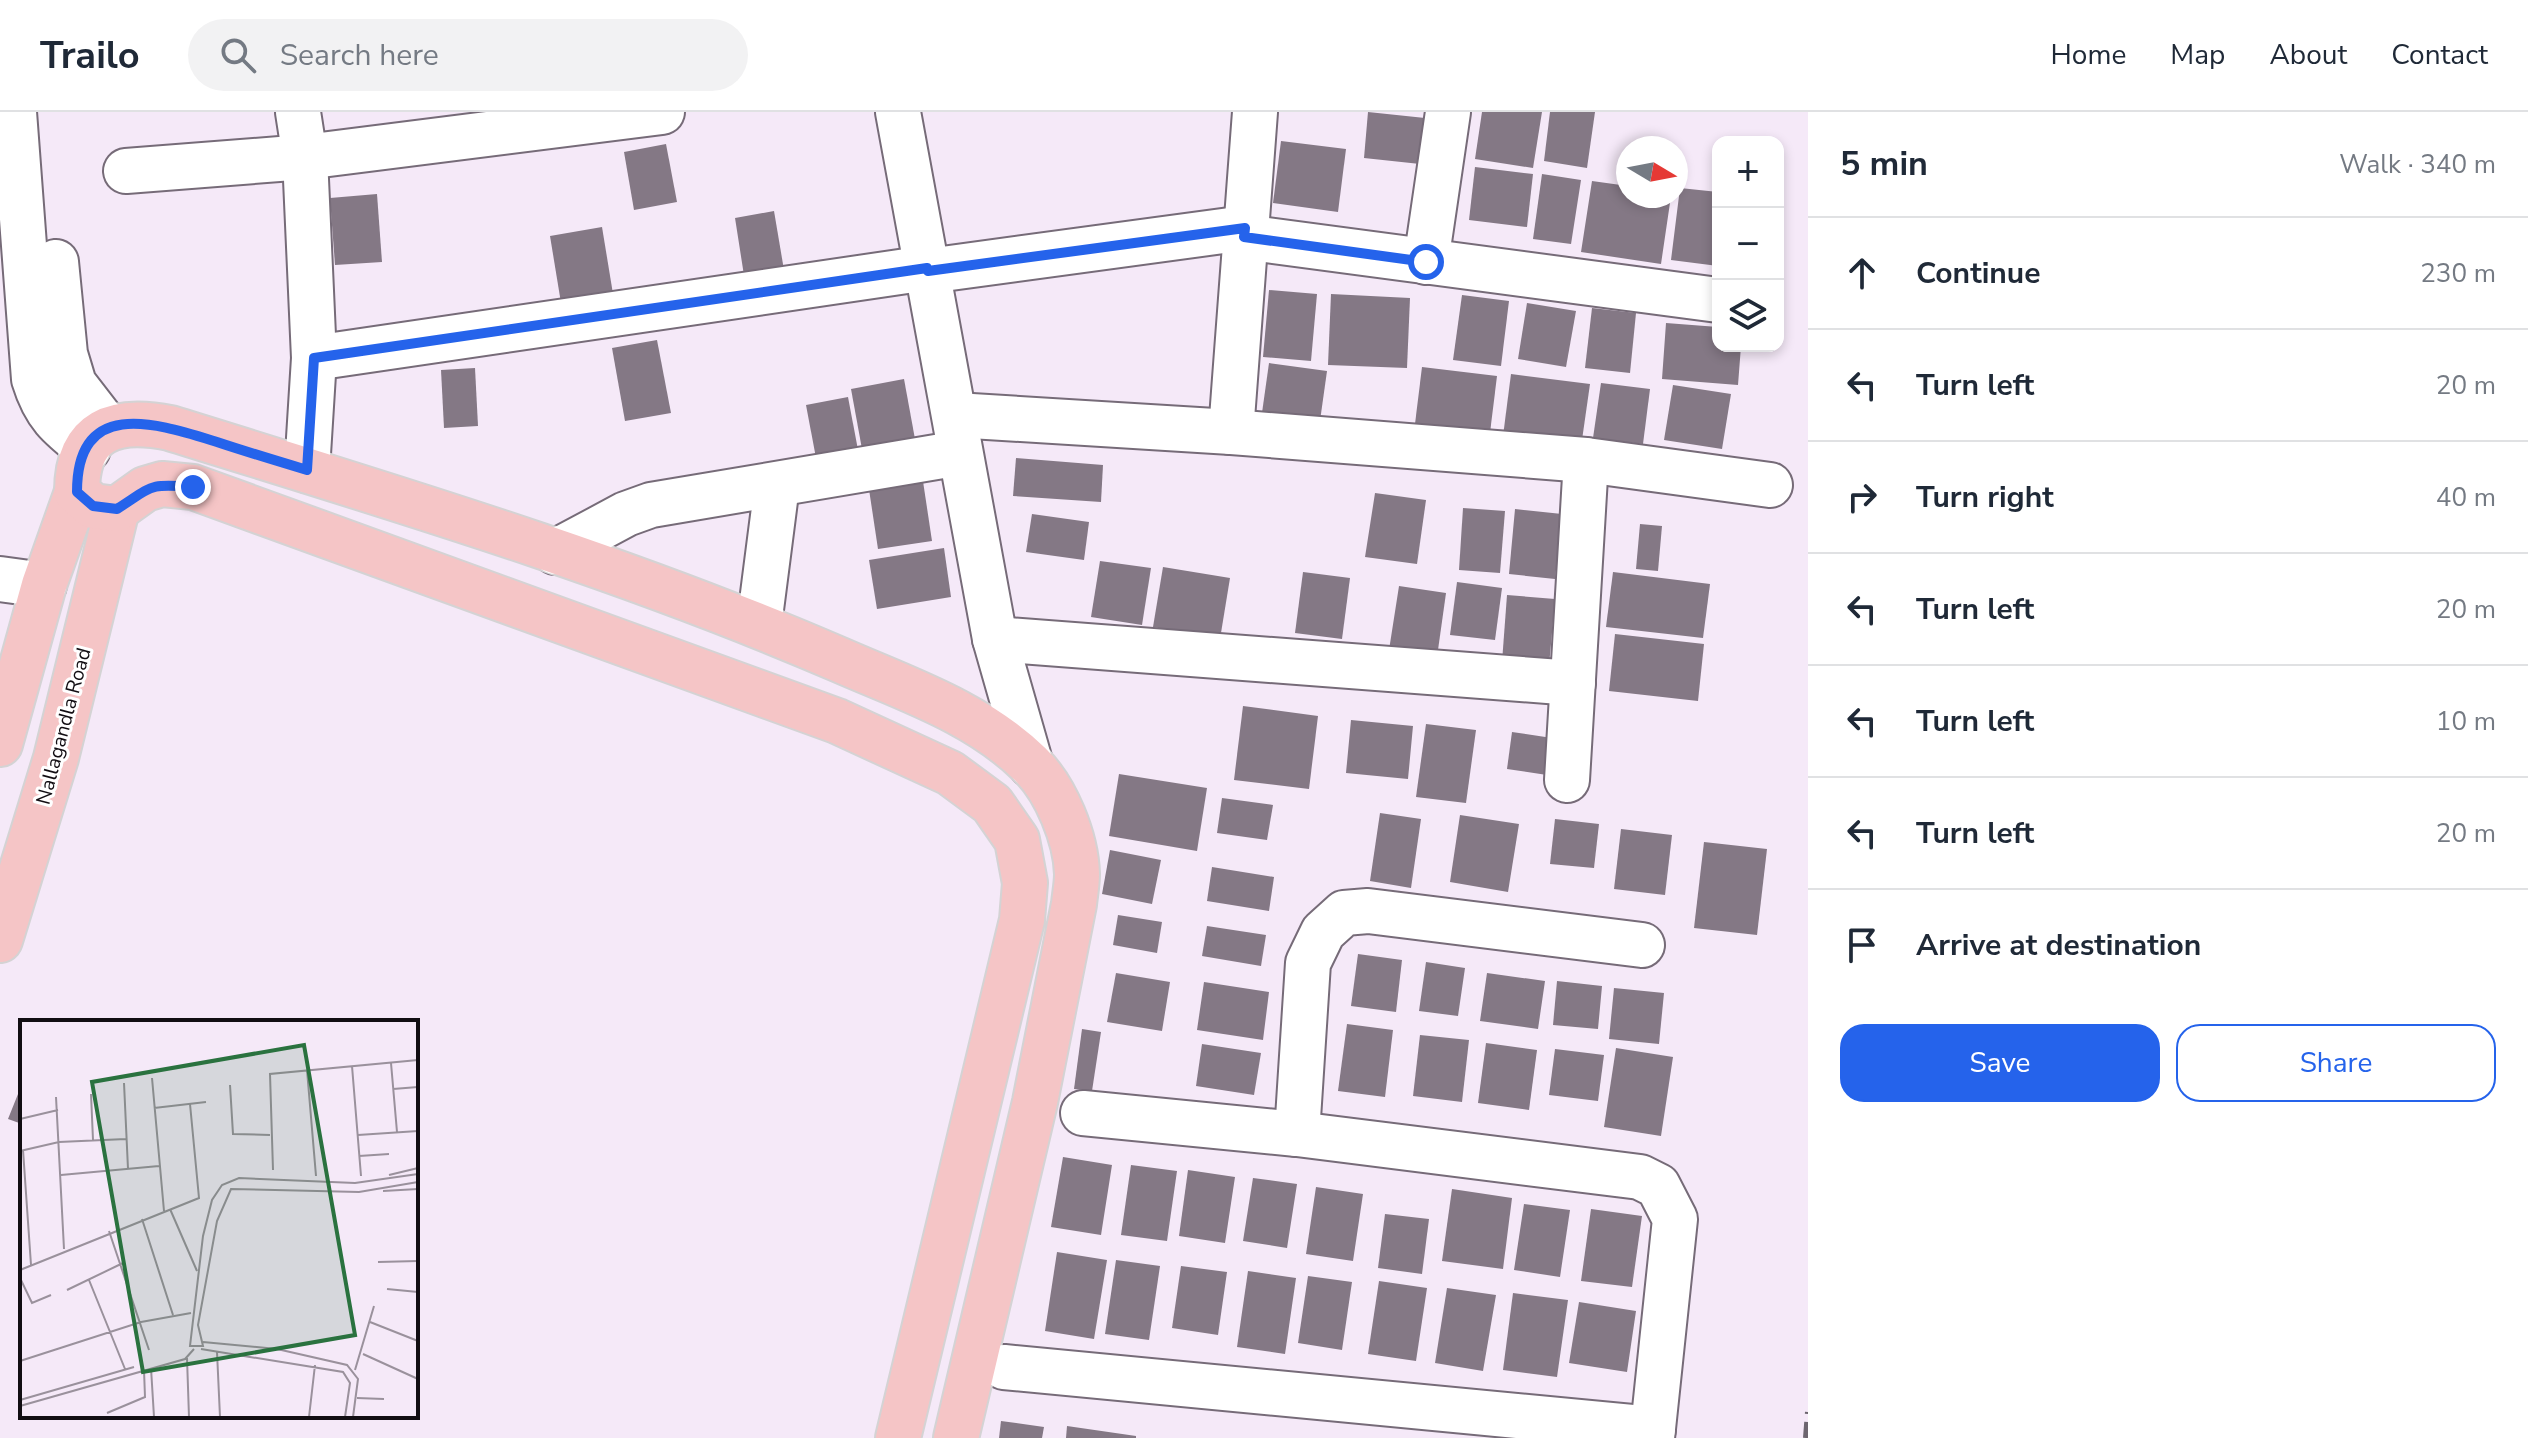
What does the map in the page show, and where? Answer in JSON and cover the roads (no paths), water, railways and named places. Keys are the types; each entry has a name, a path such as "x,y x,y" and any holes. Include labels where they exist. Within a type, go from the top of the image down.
{"main road":[{"path":"0,744 44,585 77,492 82,457 98,438 128,422 170,428 555,552 759,625 969,716 1031,765 1050,791 1071,843 1077,872 1074,904 1035,1102 956,1438"},
{"path":"77,492 93,506 117,509 145,489 162,484 193,487 215,494 837,721 950,773 992,804 1017,840 1025,883 1022,920 898,1438"},
{"name":"Nallagandla Road","path":"0,940 56,758 117,509"},
{"path":"959,1184 1013,1196"}],"street":[{"path":"298,112 305,157 314,358 307,470"},
{"path":"126,171 305,157 662,112"},
{"path":"898,112 1000,655 1031,765"},
{"path":"1231,432 1255,112"},
{"path":"1426,262 1448,112"},
{"path":"19,116 10,164 34,379 19,390 42,403 57,425 98,438"},
{"path":"19,116 65,354 74,384 88,405 98,438"},
{"path":"314,358 927,270 1244,233 1426,262 1712,299"},
{"path":"555,552 626,514 651,505 703,494 777,485 957,434 1231,432 1586,460 1770,485"},
{"path":"1567,780 1586,460"},
{"path":"759,625 777,485"},
{"path":"0,579 44,585"},
{"path":"1000,655 1573,683"},
{"path":"1297,1134 1308,963 1323,932 1344,913 1368,911 1642,945"},
{"path":"1004,1367 1652,1434 1675,1219 1658,1186 1640,1177 1297,1134 1083,1113"}],"railway":[{"path":"1806,1438 1808,1412"}]}
